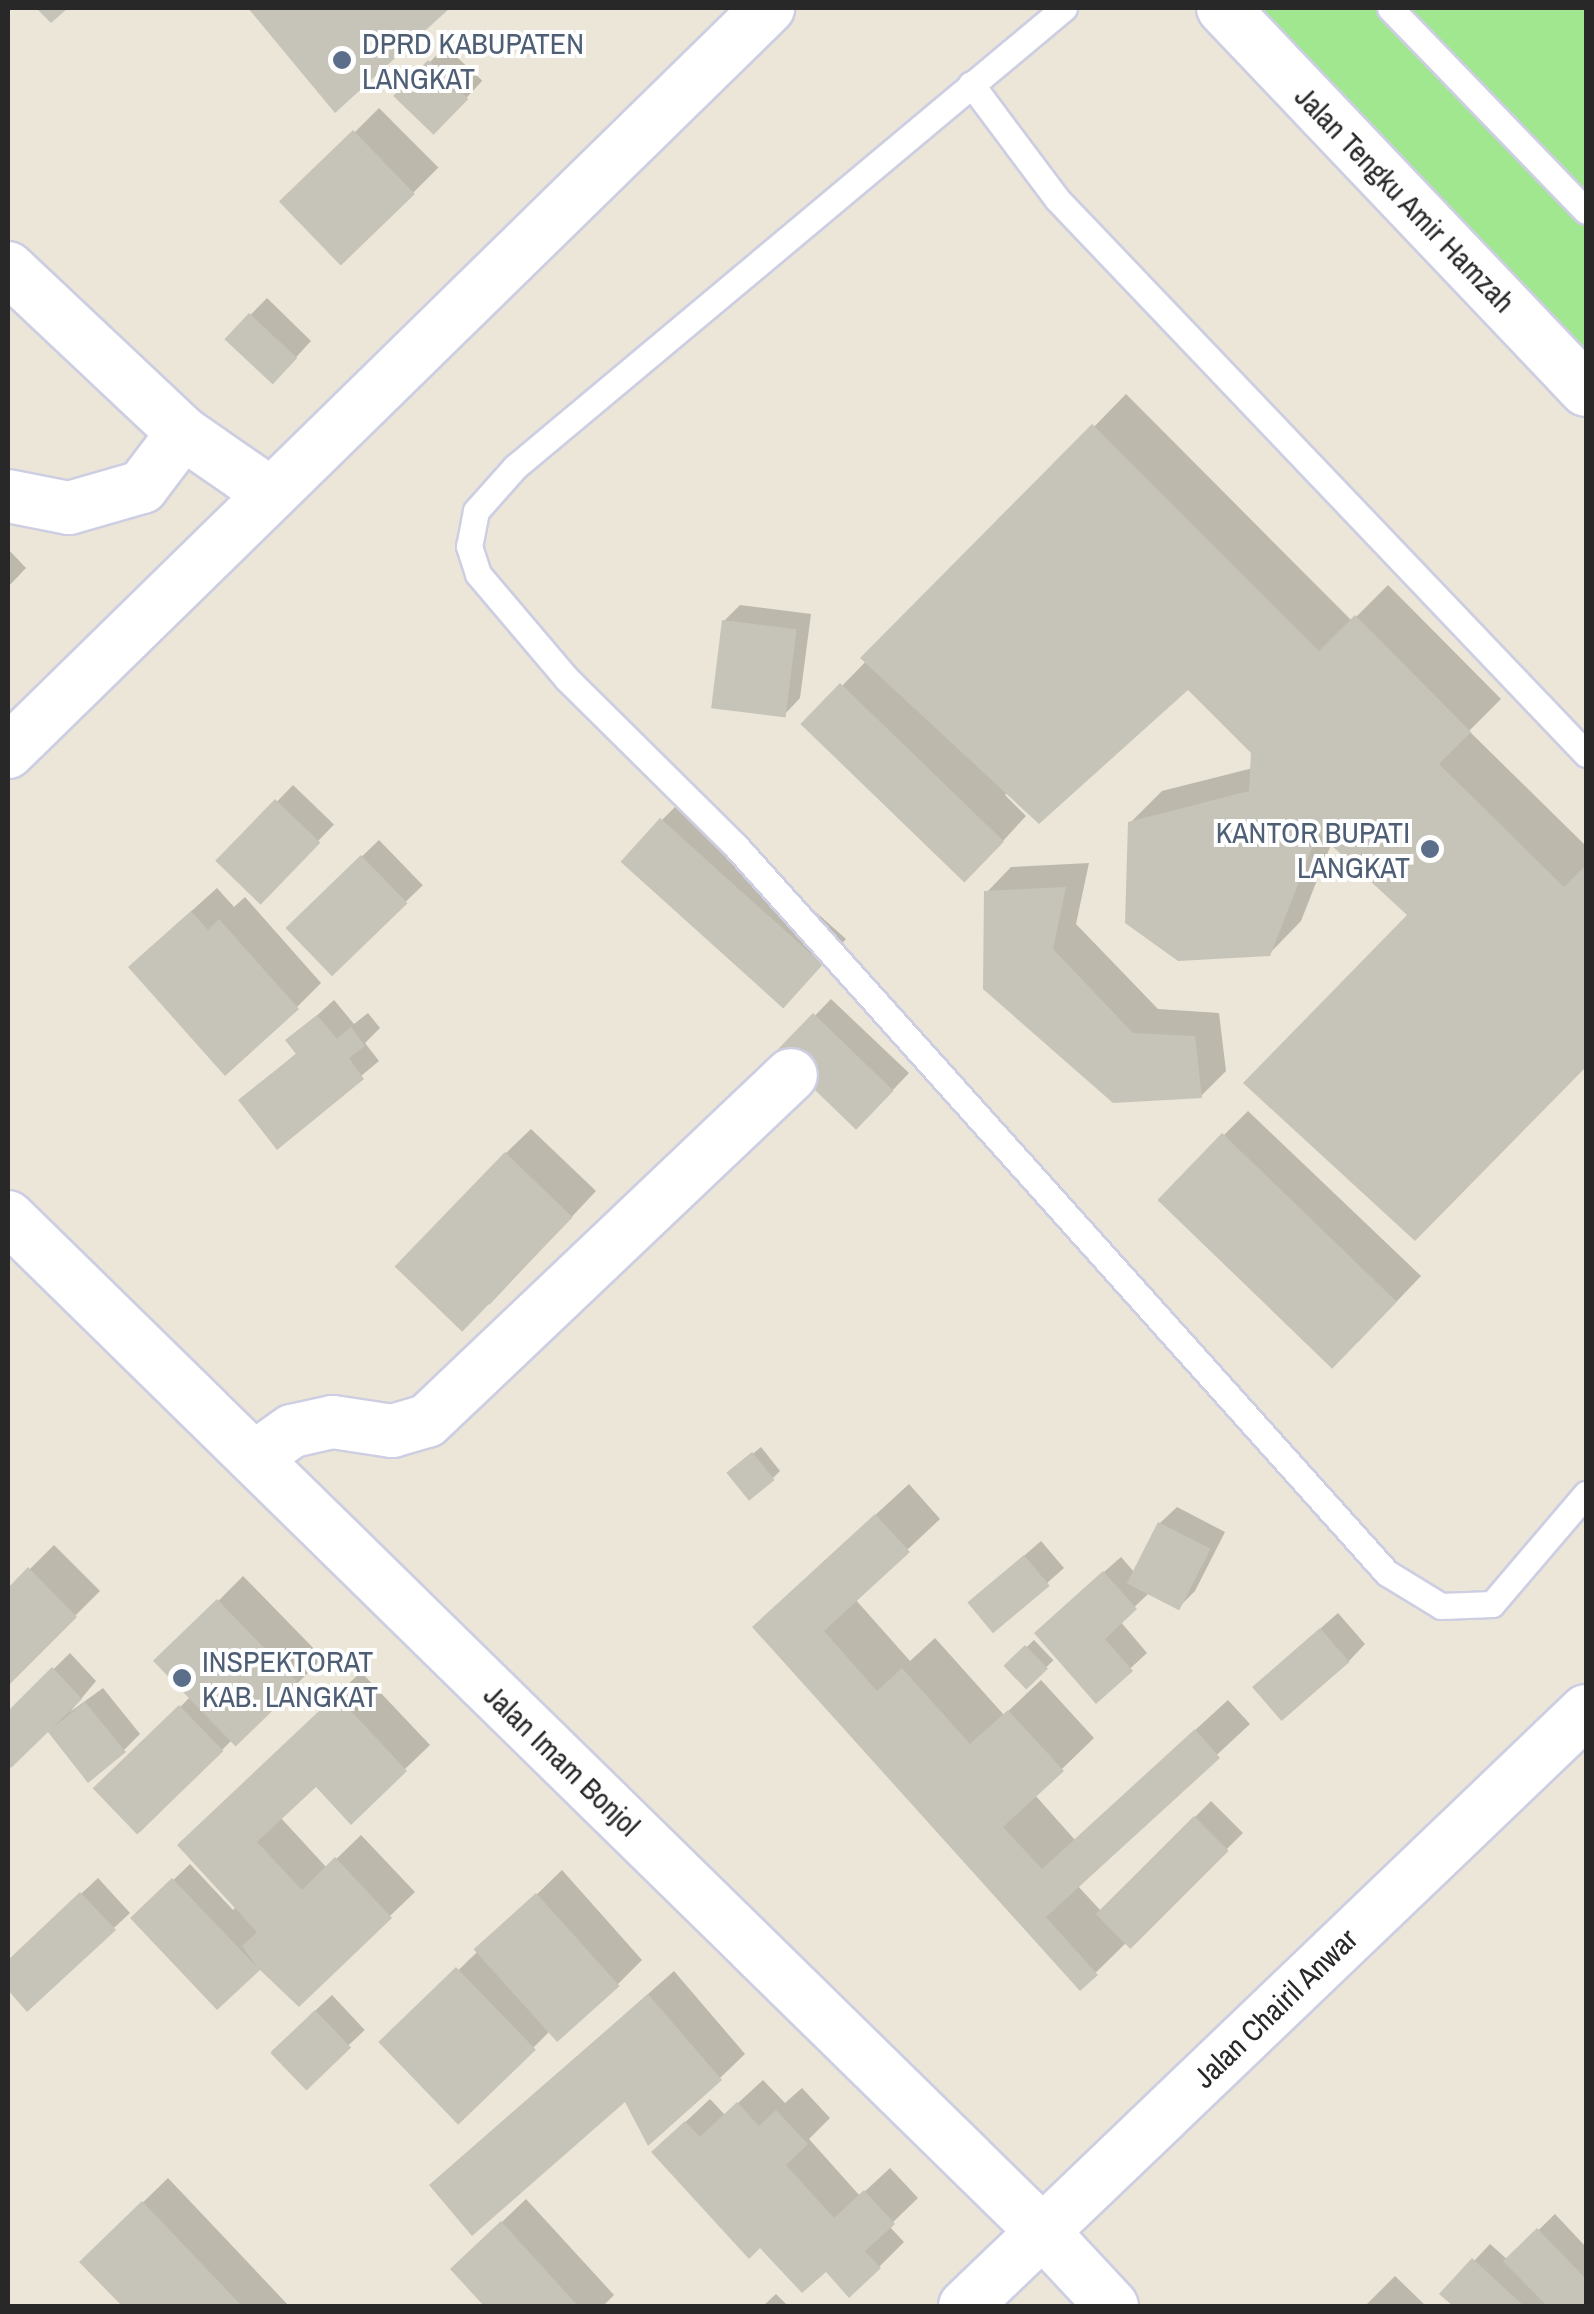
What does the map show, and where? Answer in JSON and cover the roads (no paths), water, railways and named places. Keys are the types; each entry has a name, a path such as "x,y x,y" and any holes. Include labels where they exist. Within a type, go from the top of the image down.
{"street":[{"path":"8,752 768,8"},
{"name":"Jalan Tengku Amir Hamzah","path":"1223,8 1586,390"},
{"path":"8,268 184,432 271,494"},
{"path":"8,496 69,508 142,487 184,432"},
{"path":"254,1458 292,1431 333,1422 392,1431 427,1421 790,1075"},
{"name":"Jalan Imam Bonjol","path":"8,1217 1043,2232 1112,2306"},
{"name":"Jalan Chairil Anwar","path":"965,2306 1586,1711"}],"lane":[{"path":"1064,8 515,467 476,511 469,546 478,574 568,680 747,858 1387,1573 1441,1606 1492,1604 1586,1494"},
{"path":"1390,8 1586,211"},
{"path":"971,84 1057,199 1586,754"}],"place":[{"name":"DPRD KABUPATEN LANGKAT","path":"342,60"},
{"name":"KANTOR BUPATI LANGKAT","path":"1430,849"},
{"name":"INSPEKTORAT KAB. LANGKAT","path":"182,1678"}]}
